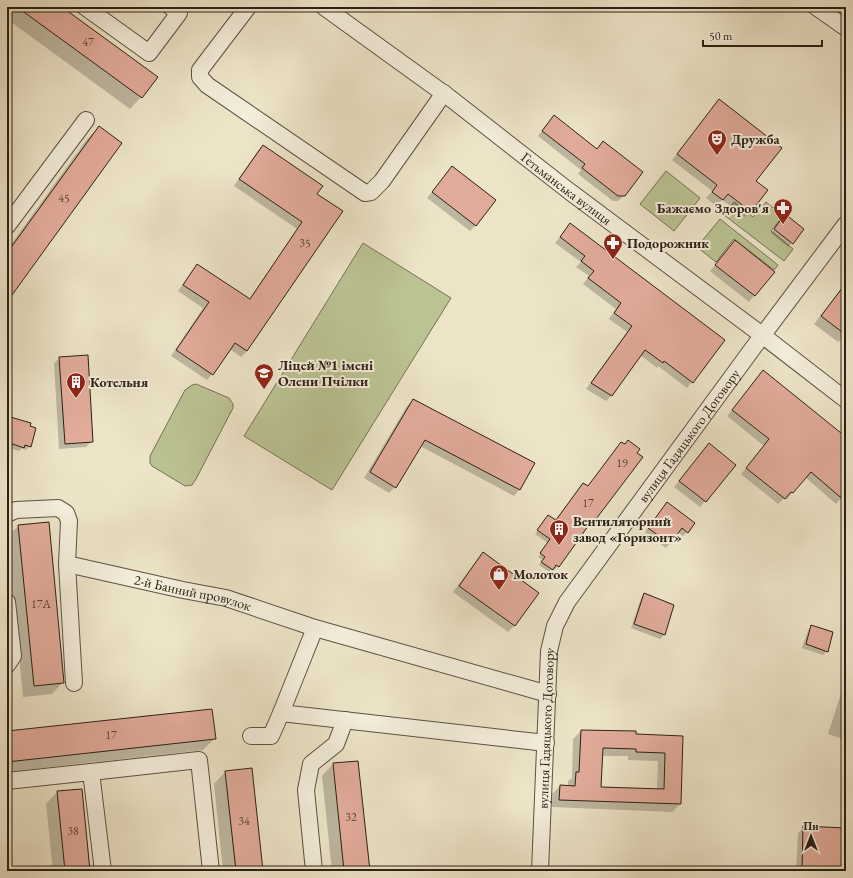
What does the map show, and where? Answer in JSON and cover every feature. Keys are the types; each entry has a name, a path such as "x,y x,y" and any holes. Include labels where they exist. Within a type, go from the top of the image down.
{"street":[{"path":"85,7 149,53 179,13 171,7"},
{"path":"248,7 200,70 200,77 207,85 365,193 371,192 382,180 444,94"},
{"name":"Гетьманська вулиця","path":"324,7 444,94 568,191 762,335 846,400"},
{"path":"816,7 846,28"},
{"path":"7,226 86,120"},
{"name":"вулиця Гадяцького Договору","path":"540,871 549,651 555,626 567,602 762,335 846,224"},
{"path":"7,514 16,510 58,508 66,513 69,521 67,564 74,683"},
{"name":"2-й Банний провулок","path":"67,564 226,598 315,628 548,694"},
{"path":"7,602 12,656 7,665"},
{"path":"251,736 271,736 315,628"},
{"path":"281,712 546,743"},
{"path":"314,871 306,790 311,764 336,744 345,720"},
{"path":"7,781 199,760 211,871"},
{"path":"91,772 102,871"}],"green space":[{"path":"666,171 700,198 674,231 640,204"},
{"path":"734,202 753,217 766,202 783,216 771,231 793,249 784,261 724,215"},
{"path":"720,219 778,265 774,270 734,239 716,262 697,247"},
{"path":"363,243 451,298 332,490 244,436"},
{"path":"196,384 229,398 233,404 233,408 196,479 192,485 185,486 152,466 150,463 150,456 185,390"}],"building":[{"path":"17,7 62,7 158,77 142,98"},
{"path":"719,99 782,148 756,181 768,190 751,212 728,194 723,200 712,192 717,185 677,154"},
{"path":"554,115 597,149 603,141 643,172 625,196 618,196 582,168 585,164 542,131"},
{"path":"99,126 122,143 7,302 7,253"},
{"path":"263,145 323,186 317,194 343,211 247,351 235,343 213,375 176,350 209,302 183,285 197,264 250,299 302,222 239,179"},
{"path":"452,166 496,200 476,226 432,192"},
{"path":"785,214 804,229 793,244 774,229"},
{"path":"570,223 725,340 693,383 664,361 663,363 645,350 612,396 591,383 632,326 614,313 621,303 588,278 594,271 581,261 585,256 560,237"},
{"path":"735,240 775,272 755,296 715,265"},
{"path":"846,283 846,335 821,316"},
{"name":"Котельня","path":"88,355 93,442 65,444 59,357"},
{"path":"763,370 846,437 846,502 811,472 793,493 791,492 785,499 746,468 769,439 732,410"},
{"path":"413,399 535,463 520,490 425,440 396,488 370,472"},
{"path":"7,416 31,423 30,426 36,428 31,447 25,445 24,448 7,442"},
{"path":"628,440 640,449 637,453 643,457 593,523 591,522 559,567 556,565 553,570 541,562 545,557 540,553 550,539 537,530 548,515 556,520 583,483 588,486 621,442 625,444"},
{"path":"709,443 736,465 706,502 679,481"},
{"path":"667,502 695,523 688,533 682,528 670,544 648,528"},
{"path":"49,522 64,683 34,686 18,525"},
{"path":"483,552 539,593 515,626 459,586"},
{"path":"644,593 674,605 665,635 634,624"},
{"path":"811,625 833,632 828,652 806,644"},
{"path":"212,709 216,739 7,762 7,731"},
{"path":"581,730 636,731 636,734 683,736 681,804 559,800 560,785 575,786 576,772 579,772","holes":["603,748 636,749 636,752 665,753 664,789 601,787"]},
{"path":"358,761 370,871 344,871 333,763"},
{"path":"252,768 263,871 236,871 225,771"},
{"path":"82,789 90,871 65,871 57,791"},
{"path":"803,826 846,828 846,871 802,871"}],"place":[{"name":"Дружба","path":"717,156"},
{"name":"Бажаємо Здоров'я","path":"783,225"},
{"name":"Подорожник","path":"613,260"},
{"name":"Ліцей №1 імені Олени Пчілки","path":"264,390"},
{"name":"Котельня","path":"76,399"},
{"name":"Вентиляторний завод «Горизонт»","path":"559,546"},
{"name":"Молоток","path":"499,591"}]}
